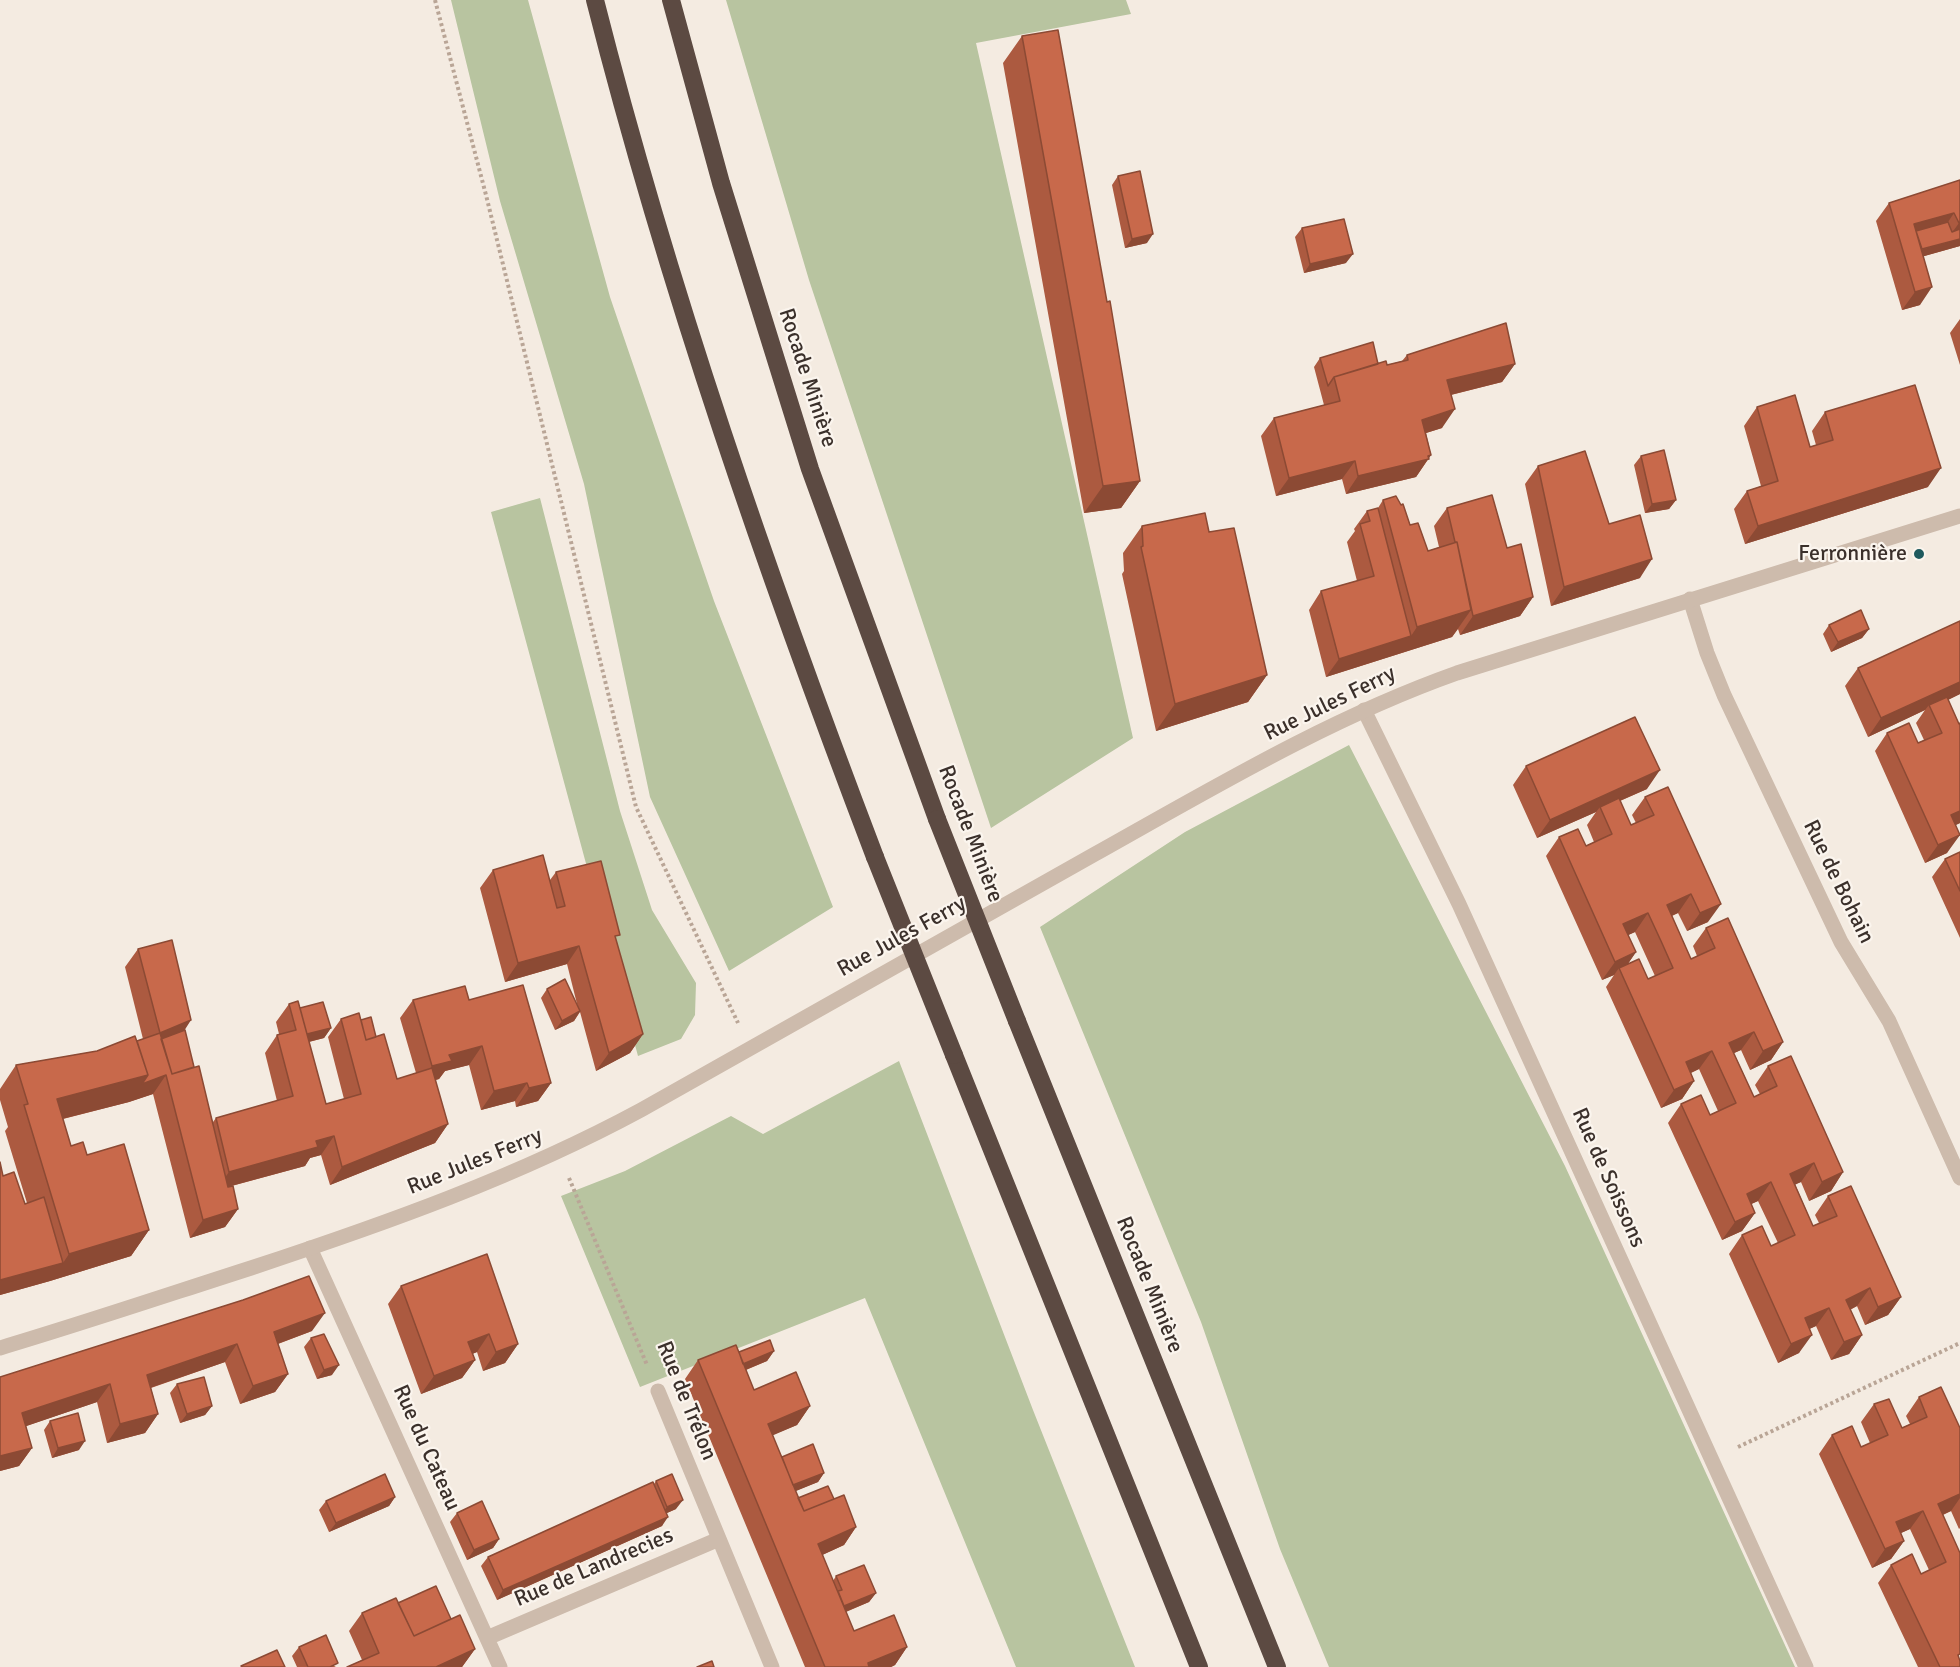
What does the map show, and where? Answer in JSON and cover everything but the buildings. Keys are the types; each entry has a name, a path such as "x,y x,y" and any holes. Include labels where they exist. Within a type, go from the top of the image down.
{"highway":[{"path":"595,0 656,221 724,439 791,631 875,857 1199,1667"},
{"name":"Rocade Minière","path":"670,0 721,183 839,552 937,819 1277,1667"}],"street":[{"name":"Rue Jules Ferry","path":"0,1348 310,1248 440,1202 559,1152 603,1131 1309,736 1418,687 1690,599 1960,516"},
{"name":"Rue de Bohain","path":"1690,599 1724,695 1841,942 1889,1021 1960,1178"},
{"name":"Rue de Soissons","path":"1364,710 1458,904 1806,1667"},
{"name":"Rue du Cateau","path":"310,1248 500,1667"},
{"name":"Rue de Trélon","path":"658,1390 772,1667"},
{"name":"Rue de Landrecies","path":"487,1638 719,1539"}],"path":[{"path":"435,0 486,195 636,807 750,1049"},
{"name":"Rue de Trélon","path":"559,1152 658,1390"},
{"path":"1712,1459 1960,1343"}],"green space":[{"path":"451,0 528,0 610,297 714,601 833,907 729,971 650,797 584,484 500,201"},
{"path":"726,0 1126,0 1131,14 976,43 1133,738 991,828 809,280"},
{"path":"540,498 620,811 652,910 696,983 695,1015 681,1039 638,1056 491,512"},
{"path":"1349,745 1565,1166 1795,1667 1329,1667 1280,1549 1201,1322 1040,927 1185,832"},
{"path":"899,1061 1135,1667 1016,1667 865,1298 640,1387 561,1196 625,1171 731,1116 763,1134"}],"place":[{"name":"Ferronnière","path":"1919,554"}]}
